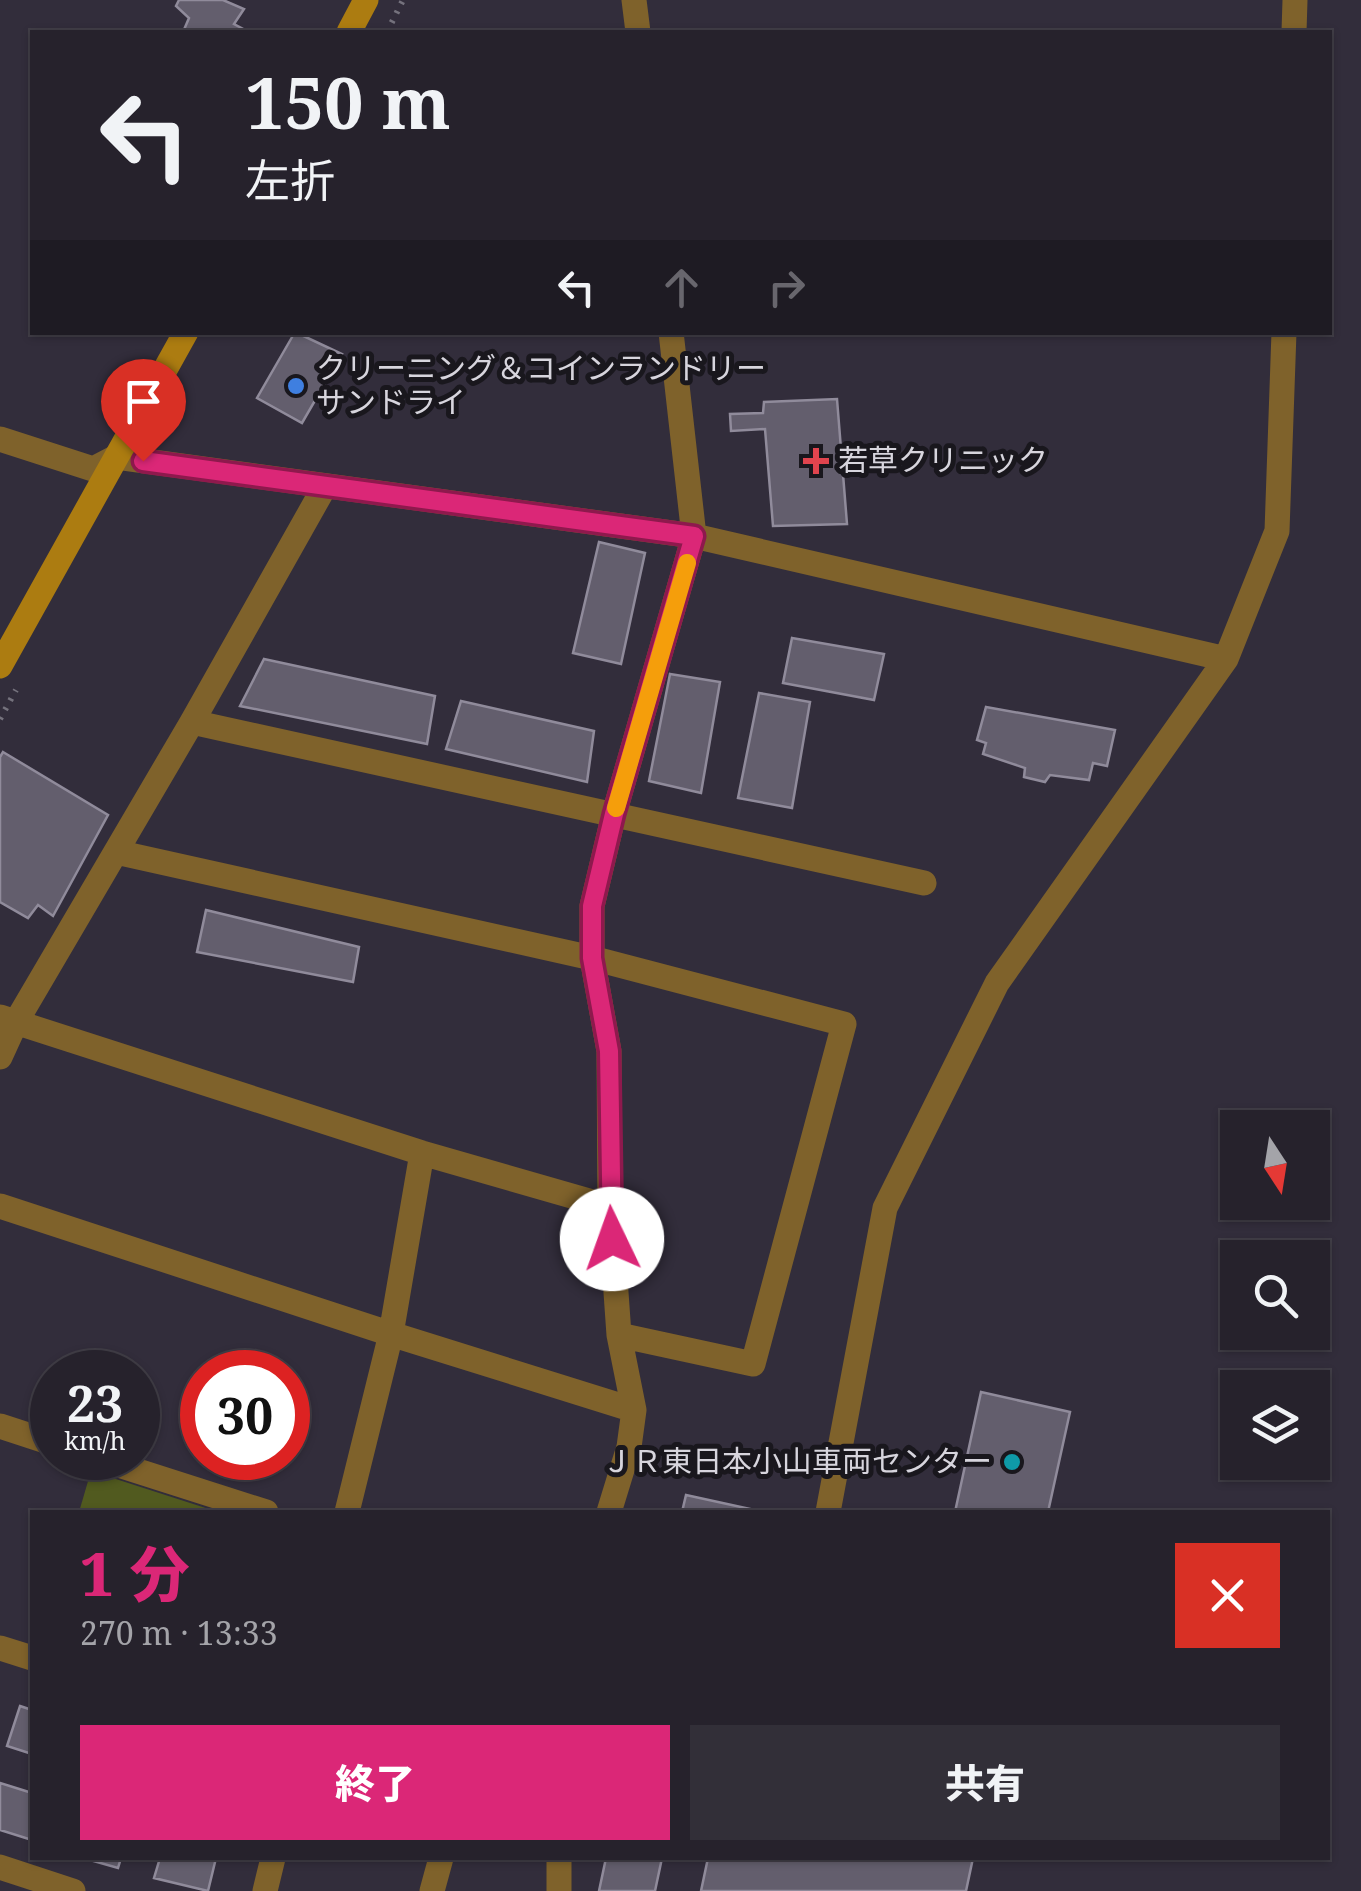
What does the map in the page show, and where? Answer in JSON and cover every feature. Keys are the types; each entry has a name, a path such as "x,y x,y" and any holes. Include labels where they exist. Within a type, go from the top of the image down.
{"main road":[{"path":"350,30 366,0"},
{"path":"0,666 184,335"}],"street":[{"path":"634,0 638,30"},
{"path":"1294,30 1295,0"},
{"path":"611,1510 629,1447 634,1410 619,1335 610,1207 609,1051 592,958 592,906 614,814 694,536 672,335"},
{"path":"828,1510 885,1208 997,983 1226,660 1277,532 1284,335"},
{"path":"0,439 93,469 116,457 694,536 1226,660"},
{"path":"0,1056 8,1020 116,852 326,486"},
{"path":"192,722 924,883"},
{"path":"116,852 592,958 844,1024 753,1364 619,1335"},
{"path":"8,1020 422,1153 610,1207"},
{"path":"347,1510 390,1334 422,1153"},
{"path":"0,1206 634,1410"},
{"path":"0,1426 30,1436"},
{"path":"160,1478 260,1510"},
{"path":"0,1648 30,1657"},
{"path":"266,1891 272,1860"},
{"path":"432,1891 441,1860"},
{"path":"559,1860 559,1891"},
{"path":"0,1867 73,1891"}],"path":[{"path":"388,30 403,0"}],"green space":[{"path":"88,1480 119,1480 212,1510 80,1510"}],"building":[{"path":"179,0 223,0 244,9 234,24 245,30 184,30 189,18 176,6"},
{"path":"293,335 342,354 302,423 257,398"},
{"path":"837,399 847,524 773,526 765,429 731,431 730,414 763,413 764,402"},
{"path":"599,542 645,553 621,664 573,653"},
{"path":"792,638 884,654 874,700 783,683"},
{"path":"264,659 435,696 427,744 240,706"},
{"path":"670,674 720,682 701,793 649,781"},
{"path":"759,693 810,702 792,808 738,798"},
{"path":"461,701 594,731 587,782 446,749"},
{"path":"986,707 1115,730 1107,766 1093,763 1089,780 1050,775 1045,782 1024,777 1025,768 983,754 986,743 977,740"},
{"path":"3,752 108,815 53,916 38,905 28,918 0,902"},
{"path":"206,910 359,947 353,982 197,952"},
{"name":"ＪＲ東日本小山車両センター","path":"981,1392 1070,1412 1048,1510 955,1510"},
{"path":"686,1495 755,1510 682,1510"},
{"path":"20,1706 30,1709 30,1753 7,1746"},
{"path":"0,1783 30,1792 30,1839 0,1830"},
{"path":"90,1860 120,1860 118,1868"},
{"path":"159,1860 216,1860 208,1891 154,1878"},
{"path":"606,1860 662,1860 655,1891 599,1891"},
{"path":"708,1860 973,1860 966,1891 701,1891"}],"slow traffic":[{"path":"616,808 687,563"}],"place":[{"name":"クリーニング＆コインランドリー サンドライ","path":"296,386"},
{"name":"若草クリニック","path":"816,461"},
{"name":"ＪＲ東日本小山車両センター","path":"1012,1462"}],"route":[{"path":"143,461 694,536 614,814 592,906 592,958 609,1051 612,1239"}]}
